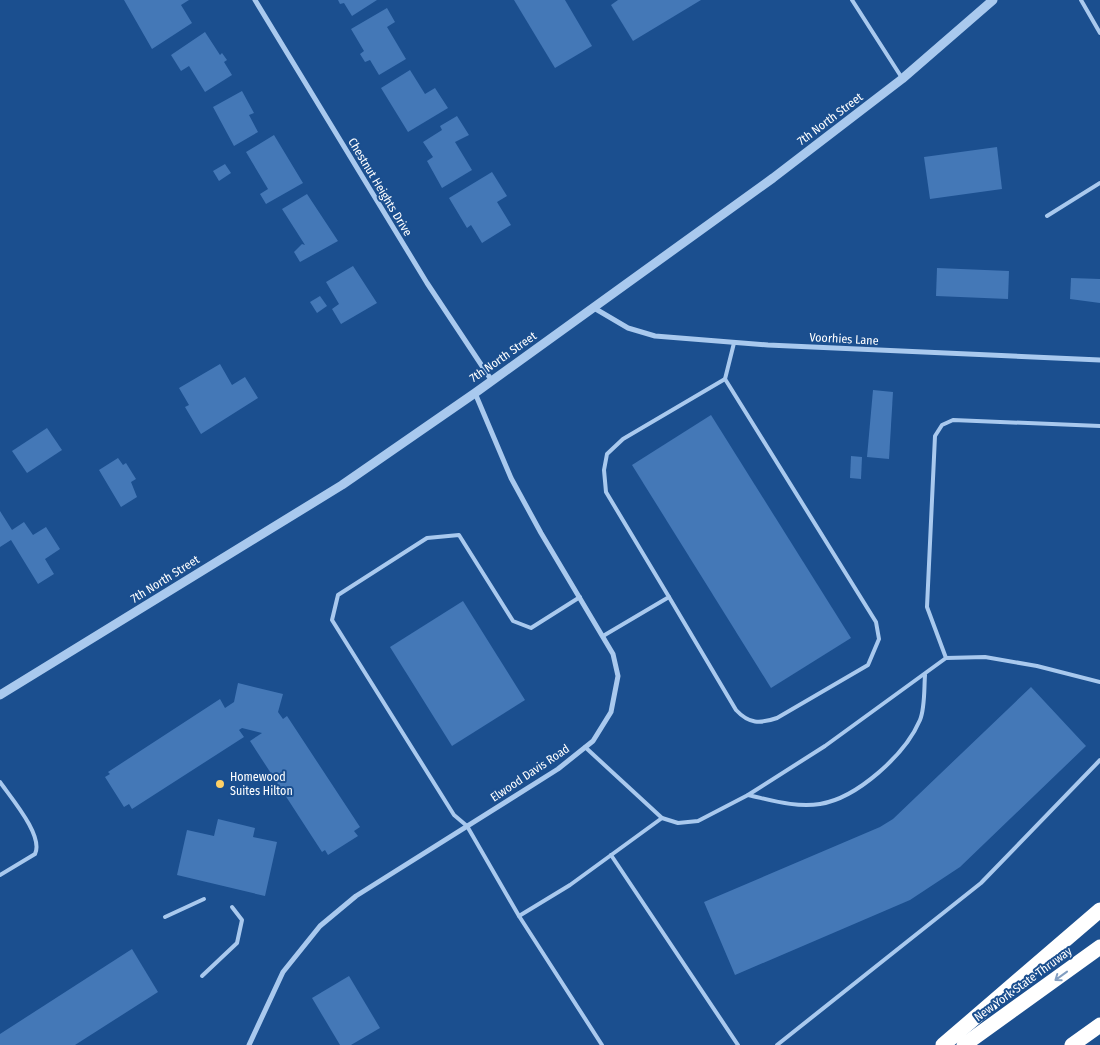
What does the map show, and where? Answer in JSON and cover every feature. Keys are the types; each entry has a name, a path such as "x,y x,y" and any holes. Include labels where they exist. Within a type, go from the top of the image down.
{"highway":[{"path":"944,1045 1100,910"},
{"name":"New York State Thruway","path":"964,1045 1100,947"},
{"path":"1072,1045 1100,1024"}],"street":[{"name":"Chestnut Heights Drive","path":"255,0 427,283 492,381"},
{"name":"7th North Street","path":"0,696 342,485 475,393 773,178 902,79 993,0"},
{"name":"Voorhies Lane","path":"594,308 628,328 655,336 734,343 1100,360"},
{"name":"Elwood Davis Road","path":"250,1045 283,972 320,926 356,896 558,769 593,741 611,712 618,676 613,654 541,534 511,478 475,393"}],"lane":[{"path":"852,0 902,79"},
{"path":"1082,0 1100,33"},
{"path":"1046,216 1100,183"},
{"path":"725,379 876,622 879,639 868,665 777,718 763,723 746,720 736,710 606,492 604,470 607,454 624,439 725,379 734,343"},
{"path":"946,658 927,607 935,436 942,425 953,420 1100,426"},
{"path":"580,597 532,628 513,621 459,535 428,538 338,595 332,620 454,815 467,826 519,916 602,1045"},
{"path":"603,636 669,597"},
{"path":"585,748 662,818 678,822 698,821 748,795 825,746 946,658 985,657 1037,666 1100,682"},
{"path":"748,795 793,804 820,804 850,793 890,762 903,748 920,719 926,674"},
{"path":"777,1045 981,883 1100,760"},
{"path":"0,782 34,833 37,843 35,854 0,875"},
{"path":"519,916 570,885 662,818"},
{"path":"611,855 738,1045"},
{"path":"165,917 204,899"},
{"path":"202,976 237,943 242,920 232,907"}],"building":[{"path":"124,0 189,0 181,5 192,23 152,49"},
{"path":"338,0 377,0 352,16 344,3 340,4"},
{"path":"514,0 565,0 592,46 555,68"},
{"path":"618,0 701,0 633,41 611,5"},
{"path":"387,8 395,22 387,27 406,59 379,75 370,60 365,62 360,54 364,51 351,29"},
{"path":"205,32 220,55 222,53 227,60 224,62 232,75 205,92 189,66 181,71 171,55"},
{"path":"410,70 425,94 435,88 448,108 408,132 381,88"},
{"path":"242,91 254,113 249,115 258,132 234,146 213,107"},
{"path":"457,116 469,135 455,142 472,170 442,188 427,161 433,157 423,142 442,130 440,126"},
{"path":"274,135 303,183 266,204 260,194 268,189 246,152"},
{"path":"997,147 1002,189 930,199 924,157"},
{"path":"225,164 231,173 219,181 213,171"},
{"path":"492,172 507,196 497,202 511,225 482,243 471,225 467,228 449,198"},
{"path":"307,194 338,241 300,262 294,252 302,244 305,245 282,209"},
{"path":"353,266 377,303 341,324 332,309 339,304 326,282"},
{"path":"937,268 1009,271 1008,299 936,296"},
{"path":"1071,278 1100,279 1100,303 1070,299"},
{"path":"320,296 327,306 317,313 310,302"},
{"path":"220,364 232,385 245,377 258,398 201,434 185,407 189,405 179,388"},
{"path":"873,390 893,392 889,459 867,457"},
{"path":"711,415 851,638 771,688 632,465"},
{"path":"47,428 62,450 27,473 12,451"},
{"path":"851,456 862,457 861,479 850,478"},
{"path":"118,458 123,465 126,463 136,479 131,482 137,497 121,507 99,470"},
{"path":"0,511 12,530 24,522 33,535 46,527 60,549 45,559 54,574 38,584 11,540 0,547"},
{"path":"463,601 525,700 452,746 390,647"},
{"path":"238,683 283,694 278,712 283,719 287,716 360,827 354,831 358,836 328,855 325,850 322,852 250,741 262,733 242,728 239,730 244,737 132,809 129,804 124,807 105,777 110,774 108,772 220,699 225,708 234,702"},
{"path":"1031,687 1086,746 960,867 910,900 735,975 704,902 880,827 893,819"},
{"path":"218,819 255,828 253,837 277,842 265,896 177,875 187,830 214,836"},
{"path":"132,949 158,992 75,1045 0,1045 0,1034"},
{"path":"349,976 380,1028 351,1045 340,1045 312,998"}],"place":[{"name":"Homewood Suites Hilton","path":"220,784"}]}
